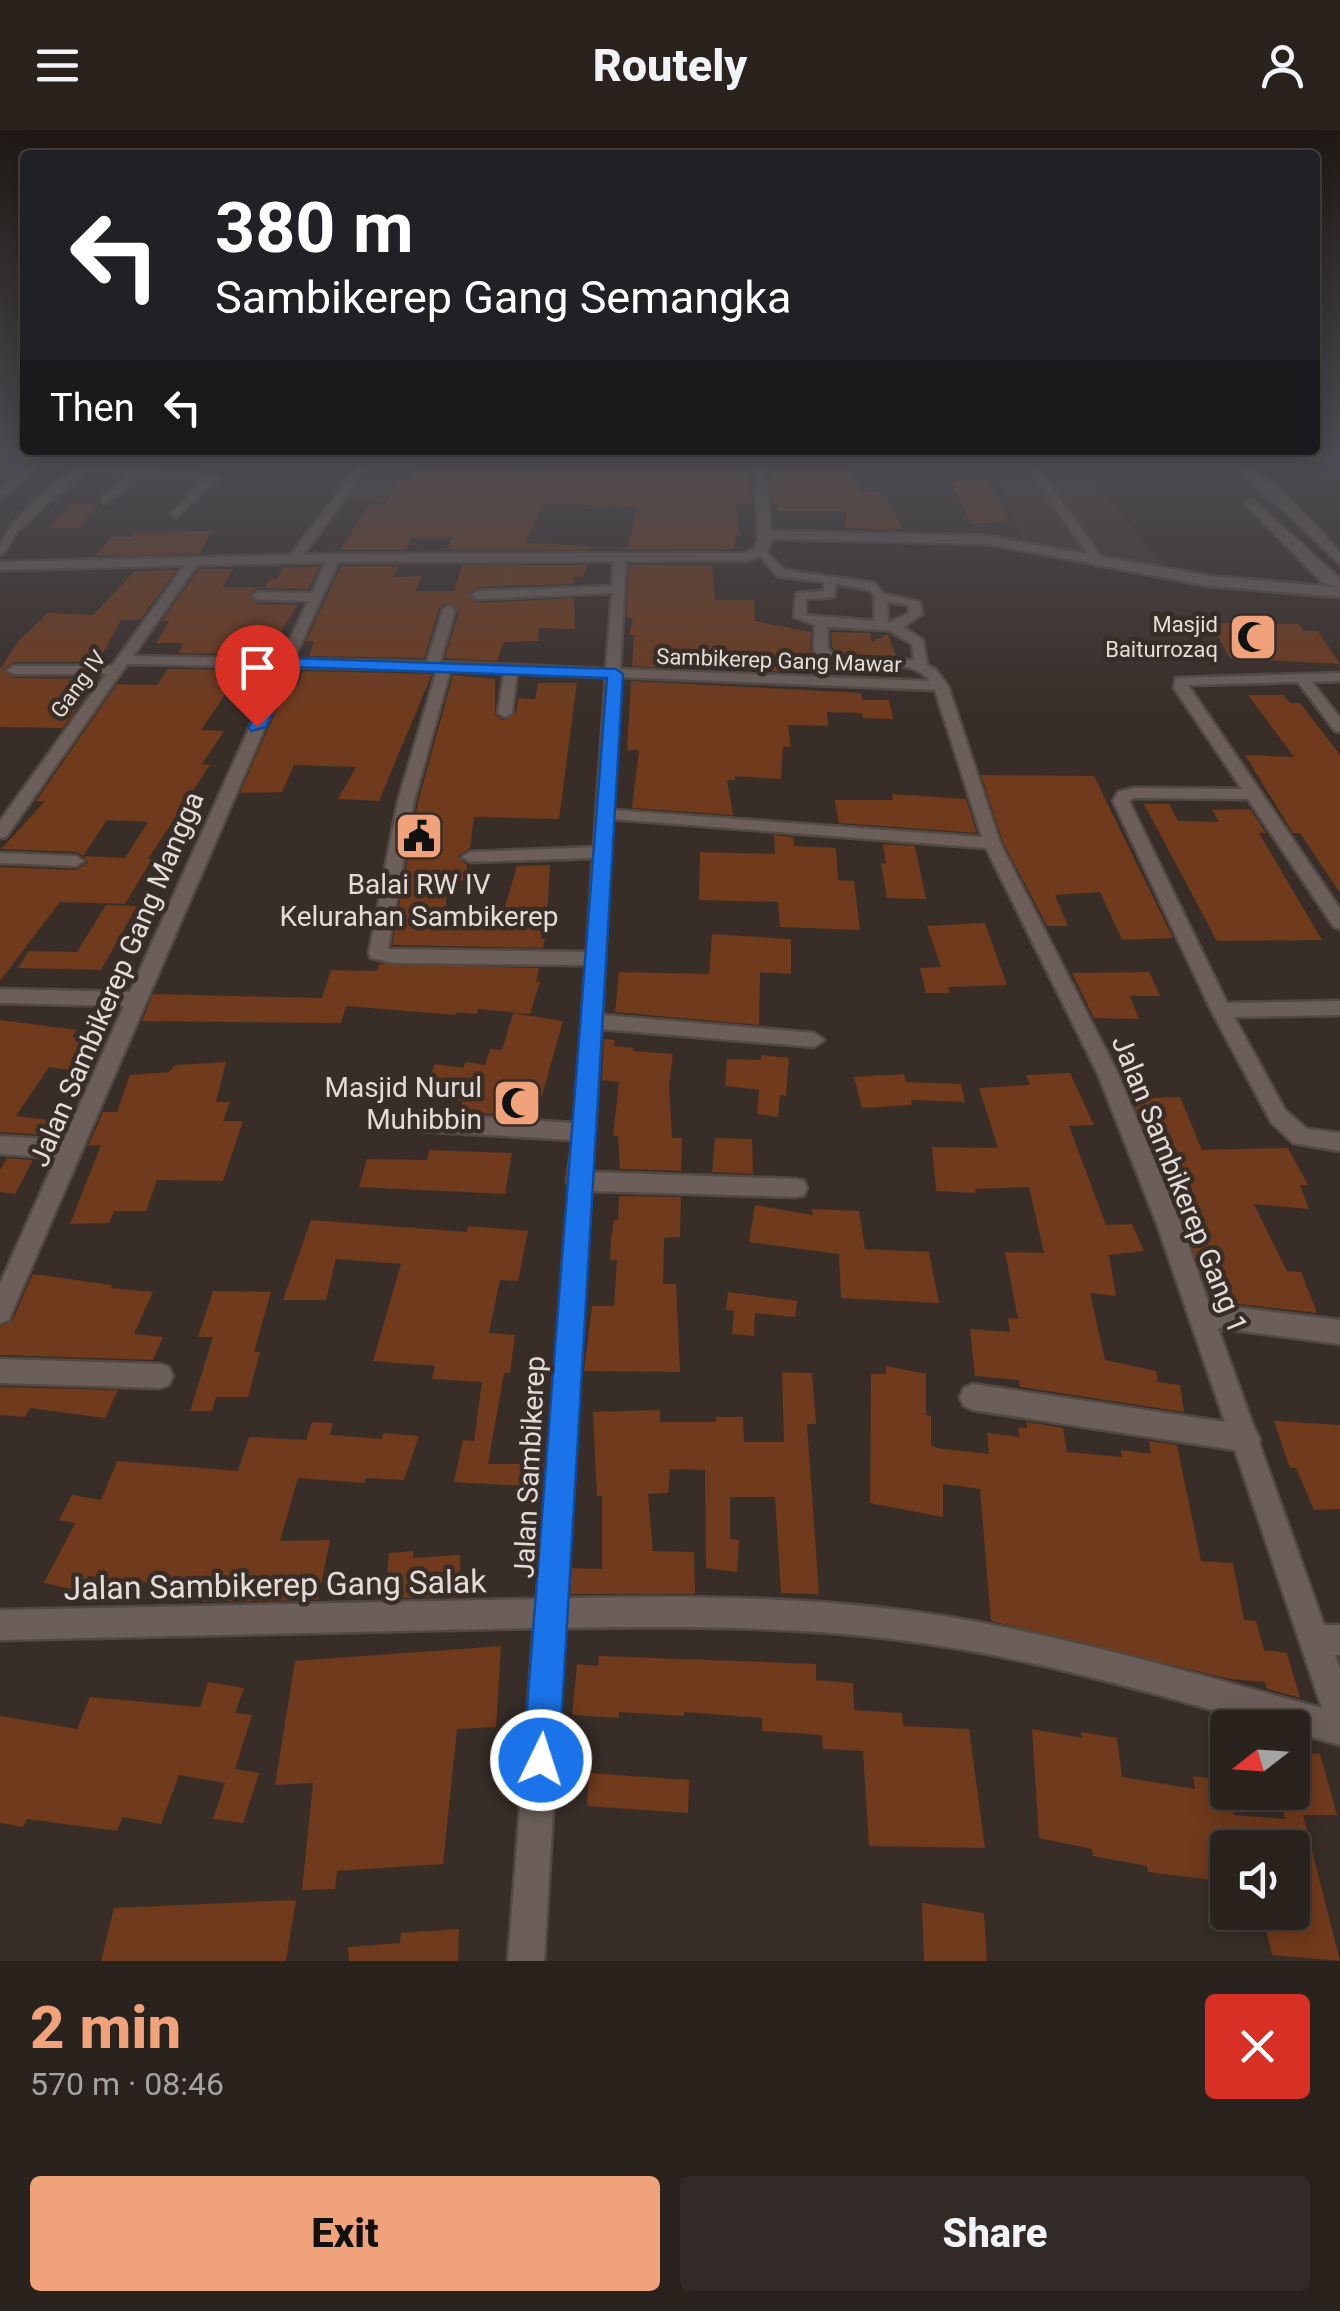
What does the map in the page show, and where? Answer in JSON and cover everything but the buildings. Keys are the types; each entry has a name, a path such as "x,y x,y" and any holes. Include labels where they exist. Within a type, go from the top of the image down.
{"street":[{"path":"294,558 303,546"},
{"path":"0,566 294,558 733,558 755,546"},
{"path":"766,546 781,573 830,586"},
{"path":"1019,546 1209,581 1340,592"},
{"path":"1088,546 1100,563"},
{"path":"1295,546 1328,579 1340,584"},
{"name":"Jalan Sambikerep Gang Mangga","path":"0,1312 334,558"},
{"name":"Jalan Sambikerep","path":"526,1961 616,674 620,558"},
{"name":"Gang IV","path":"0,833 194,562"},
{"path":"880,597 914,602 916,614 889,625 828,624 797,613 800,596 830,586 868,584 880,597 889,625 918,643 921,664"},
{"path":"830,586 828,624 821,650 833,660 921,664 934,672 941,686"},
{"path":"478,595 618,589"},
{"path":"258,596 316,597"},
{"path":"449,610 406,802 378,953 393,957 595,959"},
{"name":"Sambikerep Gang Mawar","path":"14,670 288,662 941,686"},
{"path":"505,713 510,669"},
{"path":"1340,677 1181,681 1181,688 1340,922"},
{"path":"1302,678 1340,728"},
{"name":"Jalan Sambikerep Gang 1","path":"941,686 992,843 1108,1074 1169,1224 1247,1438 1327,1640 1340,1714"},
{"path":"1253,794 1134,792 1124,795 1121,801 1221,1010 1278,1116 1302,1137 1340,1142"},
{"path":"0,807 19,806"},
{"path":"604,814 992,843"},
{"path":"470,857 601,852"},
{"path":"0,858 76,861"},
{"path":"0,996 136,999"},
{"path":"1221,1010 1340,1008"},
{"path":"592,1021 814,1040"},
{"path":"402,1121 582,1132"},
{"path":"0,1145 73,1150"},
{"path":"578,1181 796,1188"},
{"path":"1200,1314 1340,1332"},
{"path":"0,1370 160,1376"},
{"path":"972,1397 1247,1438"},
{"name":"Jalan Sambikerep Gang Salak","path":"0,1625 551,1613 780,1616 930,1630 1121,1670 1340,1730"}],"shaded area":[{"path":"1042,546 1150,546 1172,572"}],"place":[{"name":"Masjid Baiturrozaq","path":"1253,637"},
{"name":"Balai RW IV Kelurahan Sambikerep","path":"419,836"},
{"name":"Masjid Nurul Muhibbin","path":"517,1103"}],"route":[{"path":"257,727 288,662 616,674 541,1760"}]}
